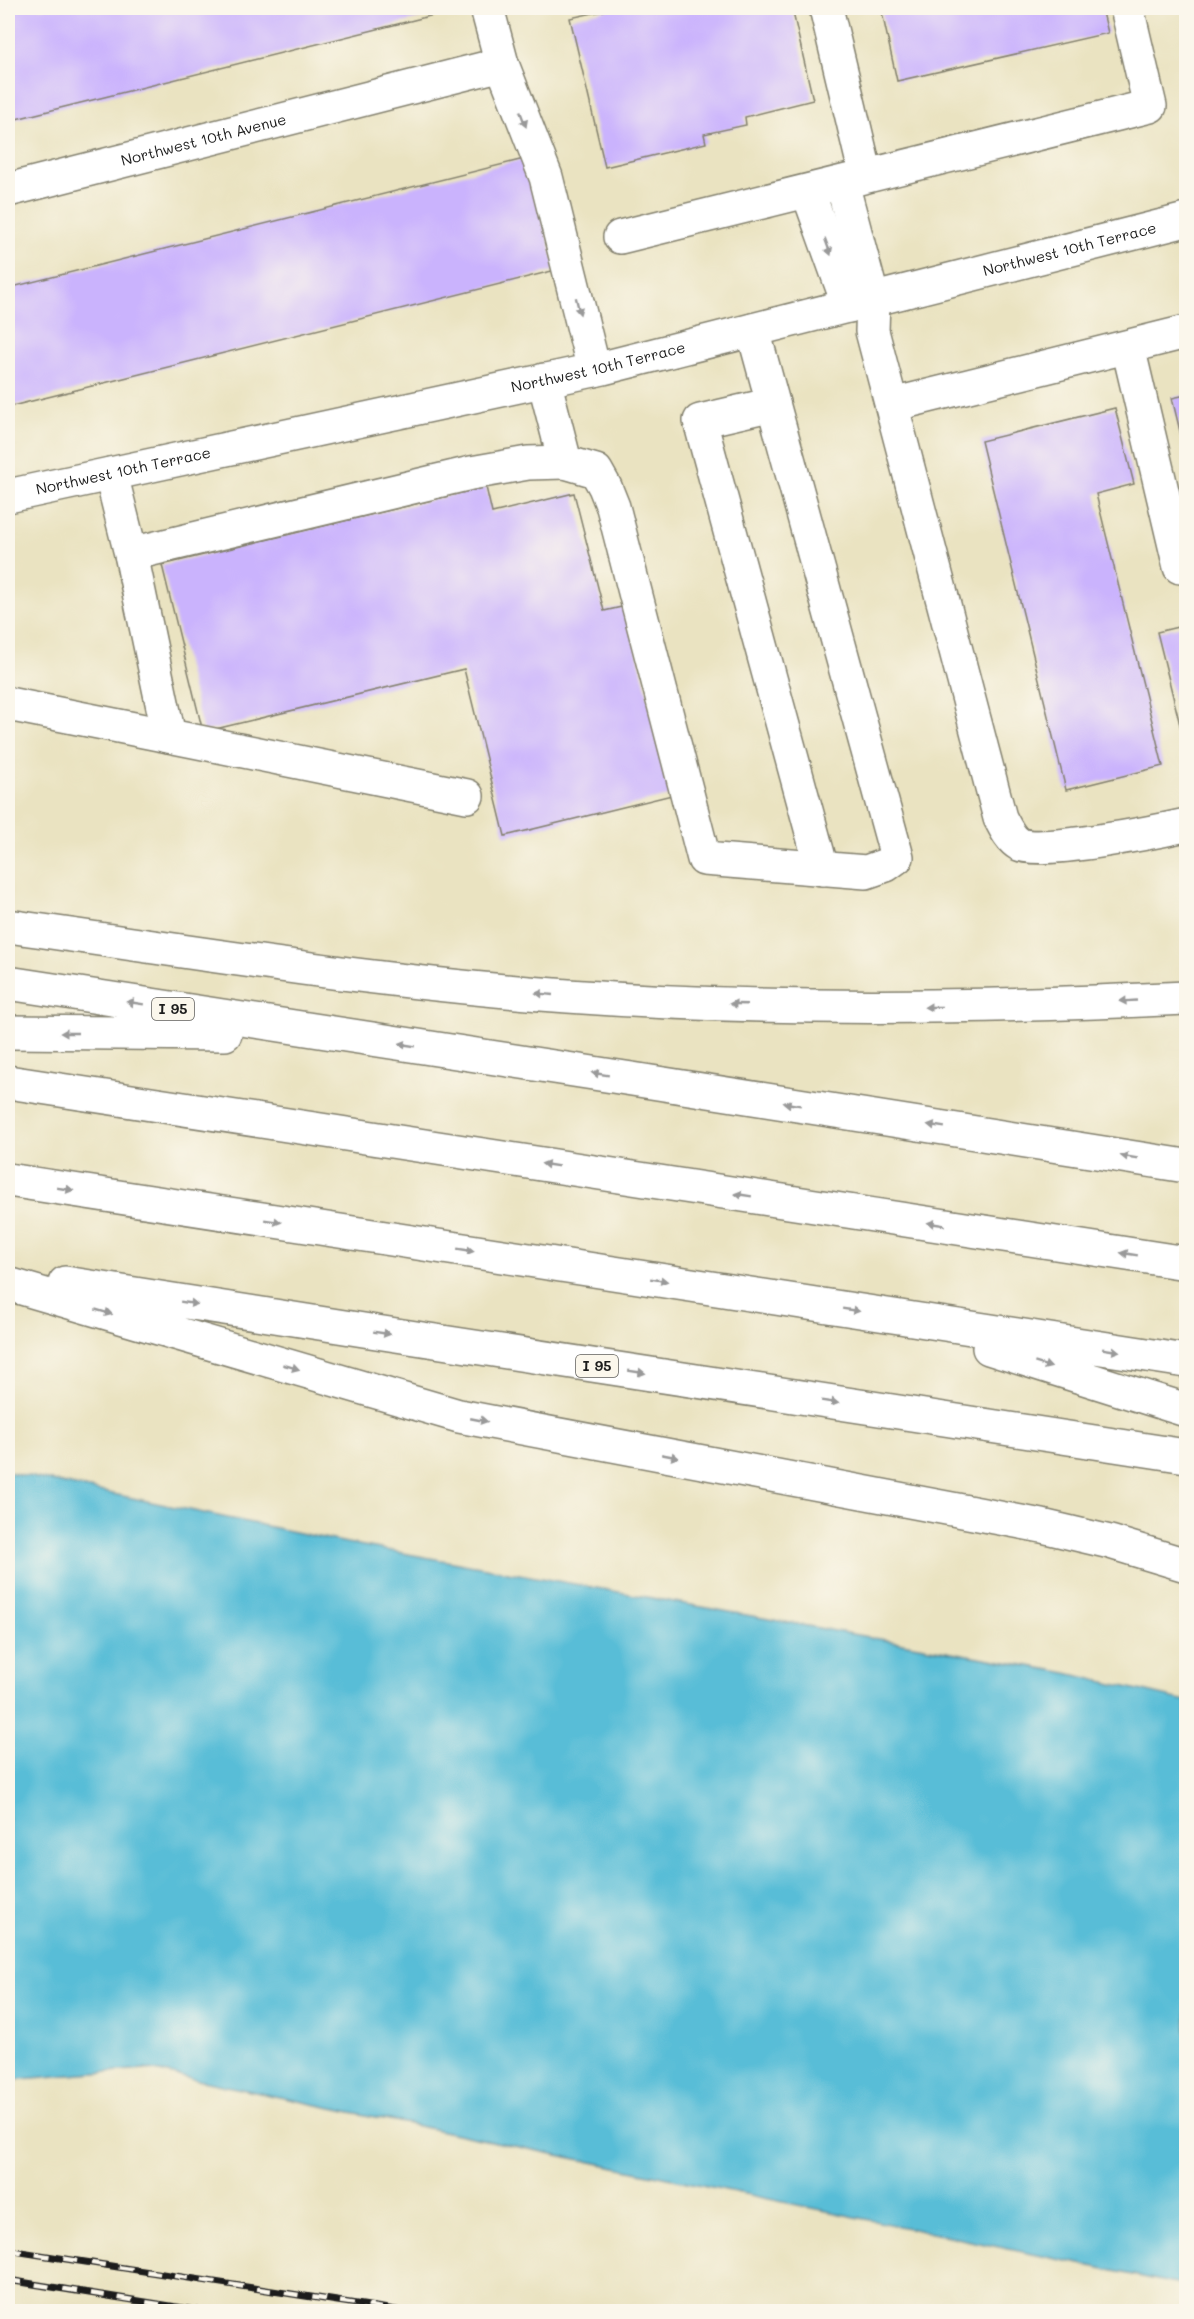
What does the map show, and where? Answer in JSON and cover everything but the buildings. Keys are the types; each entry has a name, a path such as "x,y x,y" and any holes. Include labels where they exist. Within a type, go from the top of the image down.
{"main road":[{"path":"487,8 502,64 546,177 594,370"},
{"path":"826,8 854,180 861,303"},
{"path":"620,237 1150,106 1127,8"},
{"name":"Northwest 10th Avenue","path":"8,190 502,64"},
{"path":"808,192 872,331 1000,818 1008,833 1020,844 1040,847 1122,838 1186,825"},
{"name":"Northwest 10th Terrace","path":"8,496 594,370 1186,220"},
{"path":"131,554 471,473 528,463 565,462 596,471 613,507 704,859 866,873 886,865 897,857 753,330"},
{"path":"892,405 1186,332"},
{"path":"1128,346 1180,567 1186,566"},
{"path":"543,380 565,462"},
{"path":"773,404 700,421 822,869"},
{"path":"111,474 131,554 169,736"},
{"path":"8,704 466,796"},
{"path":"8,926 282,965 568,996 725,1004 900,1008 1186,998"},
{"name":"I 95","path":"8,983 1186,1166"},
{"path":"8,1032 338,1034"},
{"path":"8,1083 1186,1263"},
{"path":"8,1180 1186,1361"},
{"name":"I 95","path":"8,1273 1186,1456"},
{"path":"8,1284 459,1416 1042,1526 1110,1542 1186,1565"},
{"path":"887,1316 1186,1410"}],"water":[{"path":"8,1472 347,1543 1062,1672 1186,1701 1186,2286 145,2069 8,2080"}],"railway":[{"path":"8,2250 408,2312"},
{"path":"8,2280 208,2312"}]}
